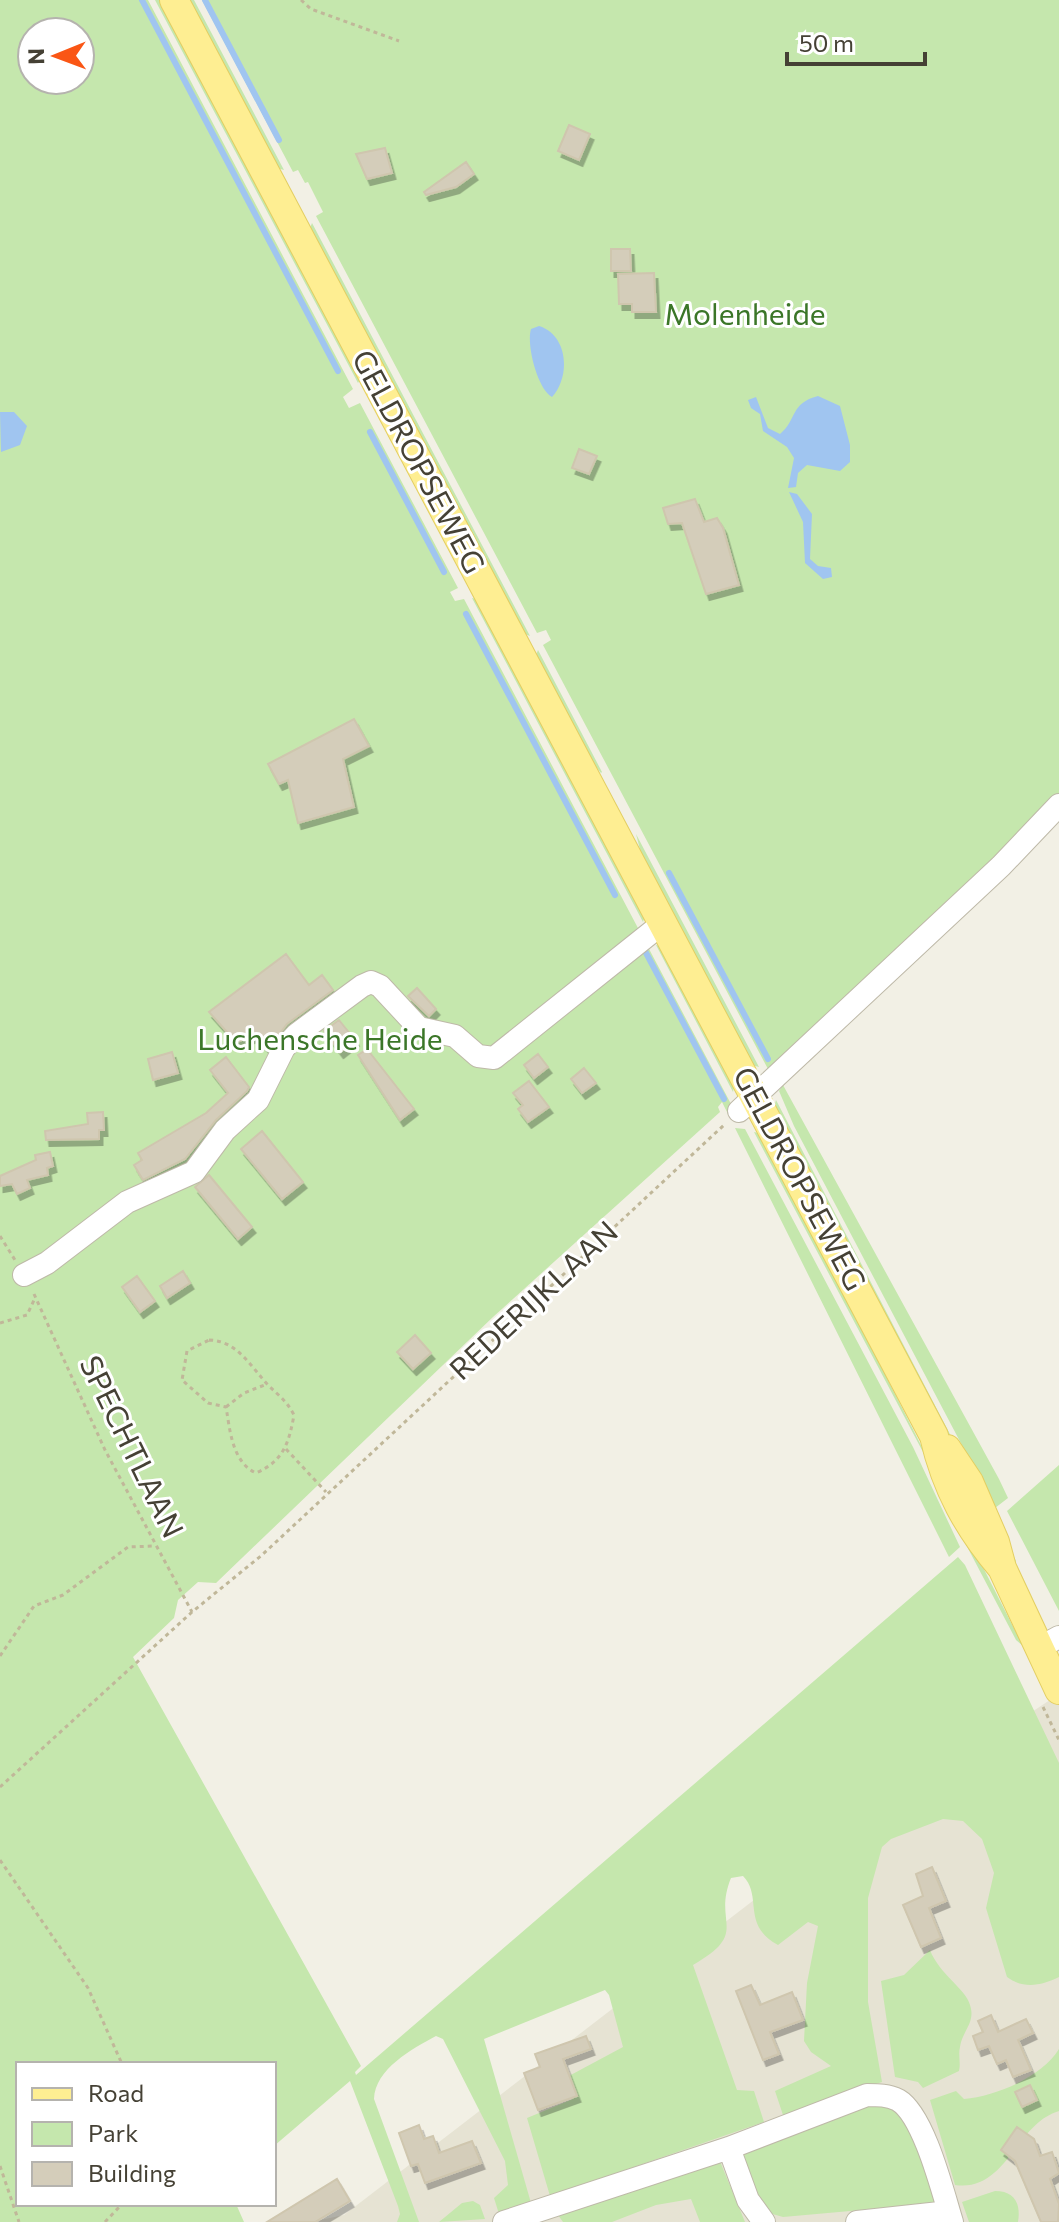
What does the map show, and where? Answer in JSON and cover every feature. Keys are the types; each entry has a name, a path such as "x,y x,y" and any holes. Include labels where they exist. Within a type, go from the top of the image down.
{"main road":[{"name":"GELDROPSEWEG","path":"174,0 663,923 747,1104 934,1436 962,1468 981,1529 1049,1642 1059,1690"}],"street":[{"path":"747,1104 1001,866 1059,805"},
{"path":"24,1275 47,1263 127,1202 194,1172 225,1130 258,1100 284,1048 297,1034 371,982 380,986 419,1028 455,1036 478,1056 494,1058 663,923"},
{"path":"504,2222 729,2148 867,2095 885,2095 901,2101 920,2128 950,2217 857,2222"},
{"path":"729,2148 748,2200 764,2222"}],"path":[{"path":"301,0 311,9 399,41"},
{"name":"REDERIJKLAAN","path":"0,1787 192,1612 262,1555 326,1492 747,1104"},
{"name":"SPECHTLAAN","path":"0,1323 27,1315 35,1298 105,1450 192,1612"},
{"path":"225,1340 262,1374 267,1384 286,1399 294,1415 286,1449 269,1467 256,1473 246,1468 232,1444 226,1407 208,1403 182,1380 187,1351 199,1342 225,1340"},
{"path":"226,1407 244,1393 267,1384"},
{"path":"286,1449 326,1492"},
{"path":"0,1656 34,1606 63,1595 128,1547 155,1546"},
{"path":"0,1860 88,1988 121,2062"},
{"path":"0,2166 19,2222"},
{"path":"105,2222 120,2206"}],"shaded area":[{"path":"1059,1694 1059,2222 311,2222 344,2215 797,1867"}],"green space":[{"name":"Luchensche Heide","path":"0,0 148,0 353,389 343,397 349,408 360,403 458,588 450,592 455,601 464,599 731,1104 728,1114 722,1102 718,1107 720,1112 493,1317 216,1583 198,1582 178,1600 174,1618 133,1657 361,2066 356,2075 958,1557 965,1565 1059,1763 1059,1977 1032,1985 1007,1977 986,1908 994,1873 982,1839 963,1821 943,1819 891,1839 882,1847 868,1898 868,2002 882,2082 783,2115 775,2091 831,2066 811,2052 804,2041 807,1983 818,1926 808,1922 778,1945 760,1929 749,1884 743,1876 731,1878 726,1894 726,1935 711,1954 693,1965 737,2090 754,2091 764,2122 550,2196 527,2118 573,2099 567,2077 623,2047 605,1990 484,2039 531,2203 499,2214 494,2198 508,2185 505,2161 443,2039 436,2036 388,2069 376,2088 374,2099 419,2222 397,2222 400,2214 398,2206 350,2081 276,2144 276,2062 16,2062 16,2206 237,2206 244,2222 0,2222"},
{"path":"155,0 163,0 362,376 358,383"},
{"path":"185,0 194,0 284,170 273,167"},
{"name":"Molenheide","path":"202,0 1059,0 1059,799 768,1069 543,645 551,640 546,630 537,633 316,216 323,212 308,182 305,183 298,170 293,172"},
{"path":"312,223 530,636 520,632 308,233"},
{"path":"472,598 480,600 646,913 643,922"},
{"path":"538,650 601,773 580,747 534,660"},
{"path":"636,834 759,1067 748,1064 645,869"},
{"path":"656,945 664,947 735,1081 733,1092"},
{"path":"783,1085 999,1479 1008,1498 995,1508 794,1126 779,1091"},
{"path":"776,1100 1016,1561 1014,1567 773,1111"},
{"path":"735,1128 745,1129 913,1447 960,1547 949,1557"},
{"path":"754,1132 763,1134 1023,1646 1016,1640 950,1514 923,1452"},
{"path":"1059,1465 1059,1611 1007,1511"},
{"path":"930,1950 939,1966 968,1999 971,2017 959,2050 959,2071 923,2088 918,2082 895,2077 881,1981 904,1975"},
{"path":"1059,2049 1059,2111 1044,2118 1032,2129 987,2178 973,2184 955,2185 930,2100 956,2091 964,2099 1004,2089 1041,2068"},
{"path":"882,2101 903,2105 940,2203 783,2217 762,2211 739,2152"},
{"path":"719,2159 745,2222 700,2222 691,2199 656,2205 612,2222 563,2222 558,2215"},
{"path":"995,2191 1007,2193 1015,2200 1018,2222 969,2222 962,2202"},
{"path":"473,2201 480,2205 485,2219 439,2222 462,2203"}],"water":[{"path":"539,326 556,338 564,357 562,378 552,397 542,386 532,356 531,329"},
{"path":"818,396 840,406 850,445 850,462 840,471 807,465 798,473 796,487 788,488 794,458 787,447 763,431 760,414 751,408 748,400 756,397 768,428 780,434 798,407"},
{"path":"0,412 14,412 27,426 20,445 1,452"},
{"path":"789,492 797,494 812,514 810,559 818,566 831,568 832,577 823,579 805,563 803,522"}],"building":[{"path":"569,125 590,134 579,160 558,151"},
{"path":"385,148 392,173 367,179 356,154"},
{"path":"466,162 474,174 456,187 426,195 424,192"},
{"path":"611,249 630,249 631,271 611,271"},
{"path":"654,273 656,312 632,312 632,304 619,304 618,274"},
{"path":"579,449 597,456 589,474 572,468"},
{"path":"695,499 704,522 717,518 723,528 739,585 706,594 682,523 668,524 663,508"},
{"path":"354,719 369,746 343,759 354,807 298,823 288,780 279,784 268,764"},
{"path":"286,954 309,985 322,975 333,990 287,1024 268,1049 254,1036 236,1042 209,1012"},
{"path":"417,988 436,1009 429,1016 408,996"},
{"path":"339,1020 355,1040 340,1052 324,1031"},
{"path":"367,1049 414,1109 400,1120 358,1055"},
{"path":"172,1052 178,1073 153,1080 148,1059"},
{"path":"538,1054 548,1067 534,1078 524,1065"},
{"path":"226,1057 249,1087 247,1091 216,1120 185,1159 143,1180 134,1165 142,1160 138,1153 206,1113 228,1093 210,1070"},
{"path":"584,1068 596,1083 582,1093 571,1079"},
{"path":"529,1081 549,1107 528,1122 518,1109 523,1105 513,1093"},
{"path":"103,1112 104,1130 99,1130 99,1139 46,1140 45,1131 88,1124 87,1113"},
{"path":"262,1131 303,1182 282,1199 241,1149"},
{"path":"50,1152 53,1166 47,1168 48,1175 27,1180 30,1188 17,1194 12,1184 0,1186 0,1176 36,1160 35,1155"},
{"path":"209,1175 252,1227 238,1239 195,1187"},
{"path":"183,1271 190,1283 167,1298 160,1286"},
{"path":"137,1276 155,1301 140,1312 122,1287"},
{"path":"415,1335 431,1353 413,1369 397,1352"},
{"path":"932,1867 946,1901 929,1908 941,1938 921,1947 903,1905 923,1896 916,1874"},
{"path":"751,1985 760,2005 792,1992 803,2020 770,2032 779,2054 763,2060 736,1991"},
{"path":"991,2015 998,2032 1026,2019 1033,2033 1018,2040 1031,2070 1013,2077 1006,2060 997,2064 989,2046 978,2050 973,2036 983,2032 978,2021"},
{"path":"586,2036 591,2049 563,2059 577,2096 538,2110 524,2073 540,2067 535,2054"},
{"path":"1030,2085 1037,2100 1022,2107 1015,2092"},
{"path":"419,2125 424,2139 433,2136 439,2153 472,2141 481,2163 425,2183 418,2164 411,2166 399,2133"},
{"path":"1017,2127 1034,2139 1040,2156 1052,2152 1059,2173 1050,2179 1059,2204 1058,2222 1041,2222 1015,2161 1001,2150"},
{"path":"337,2179 350,2201 315,2222 267,2222"}],"waterway":[{"path":"142,0 338,371"},
{"path":"205,0 279,140"},
{"path":"370,432 444,572"},
{"path":"466,614 615,895"},
{"path":"669,873 768,1059"},
{"path":"645,951 724,1099"}]}
